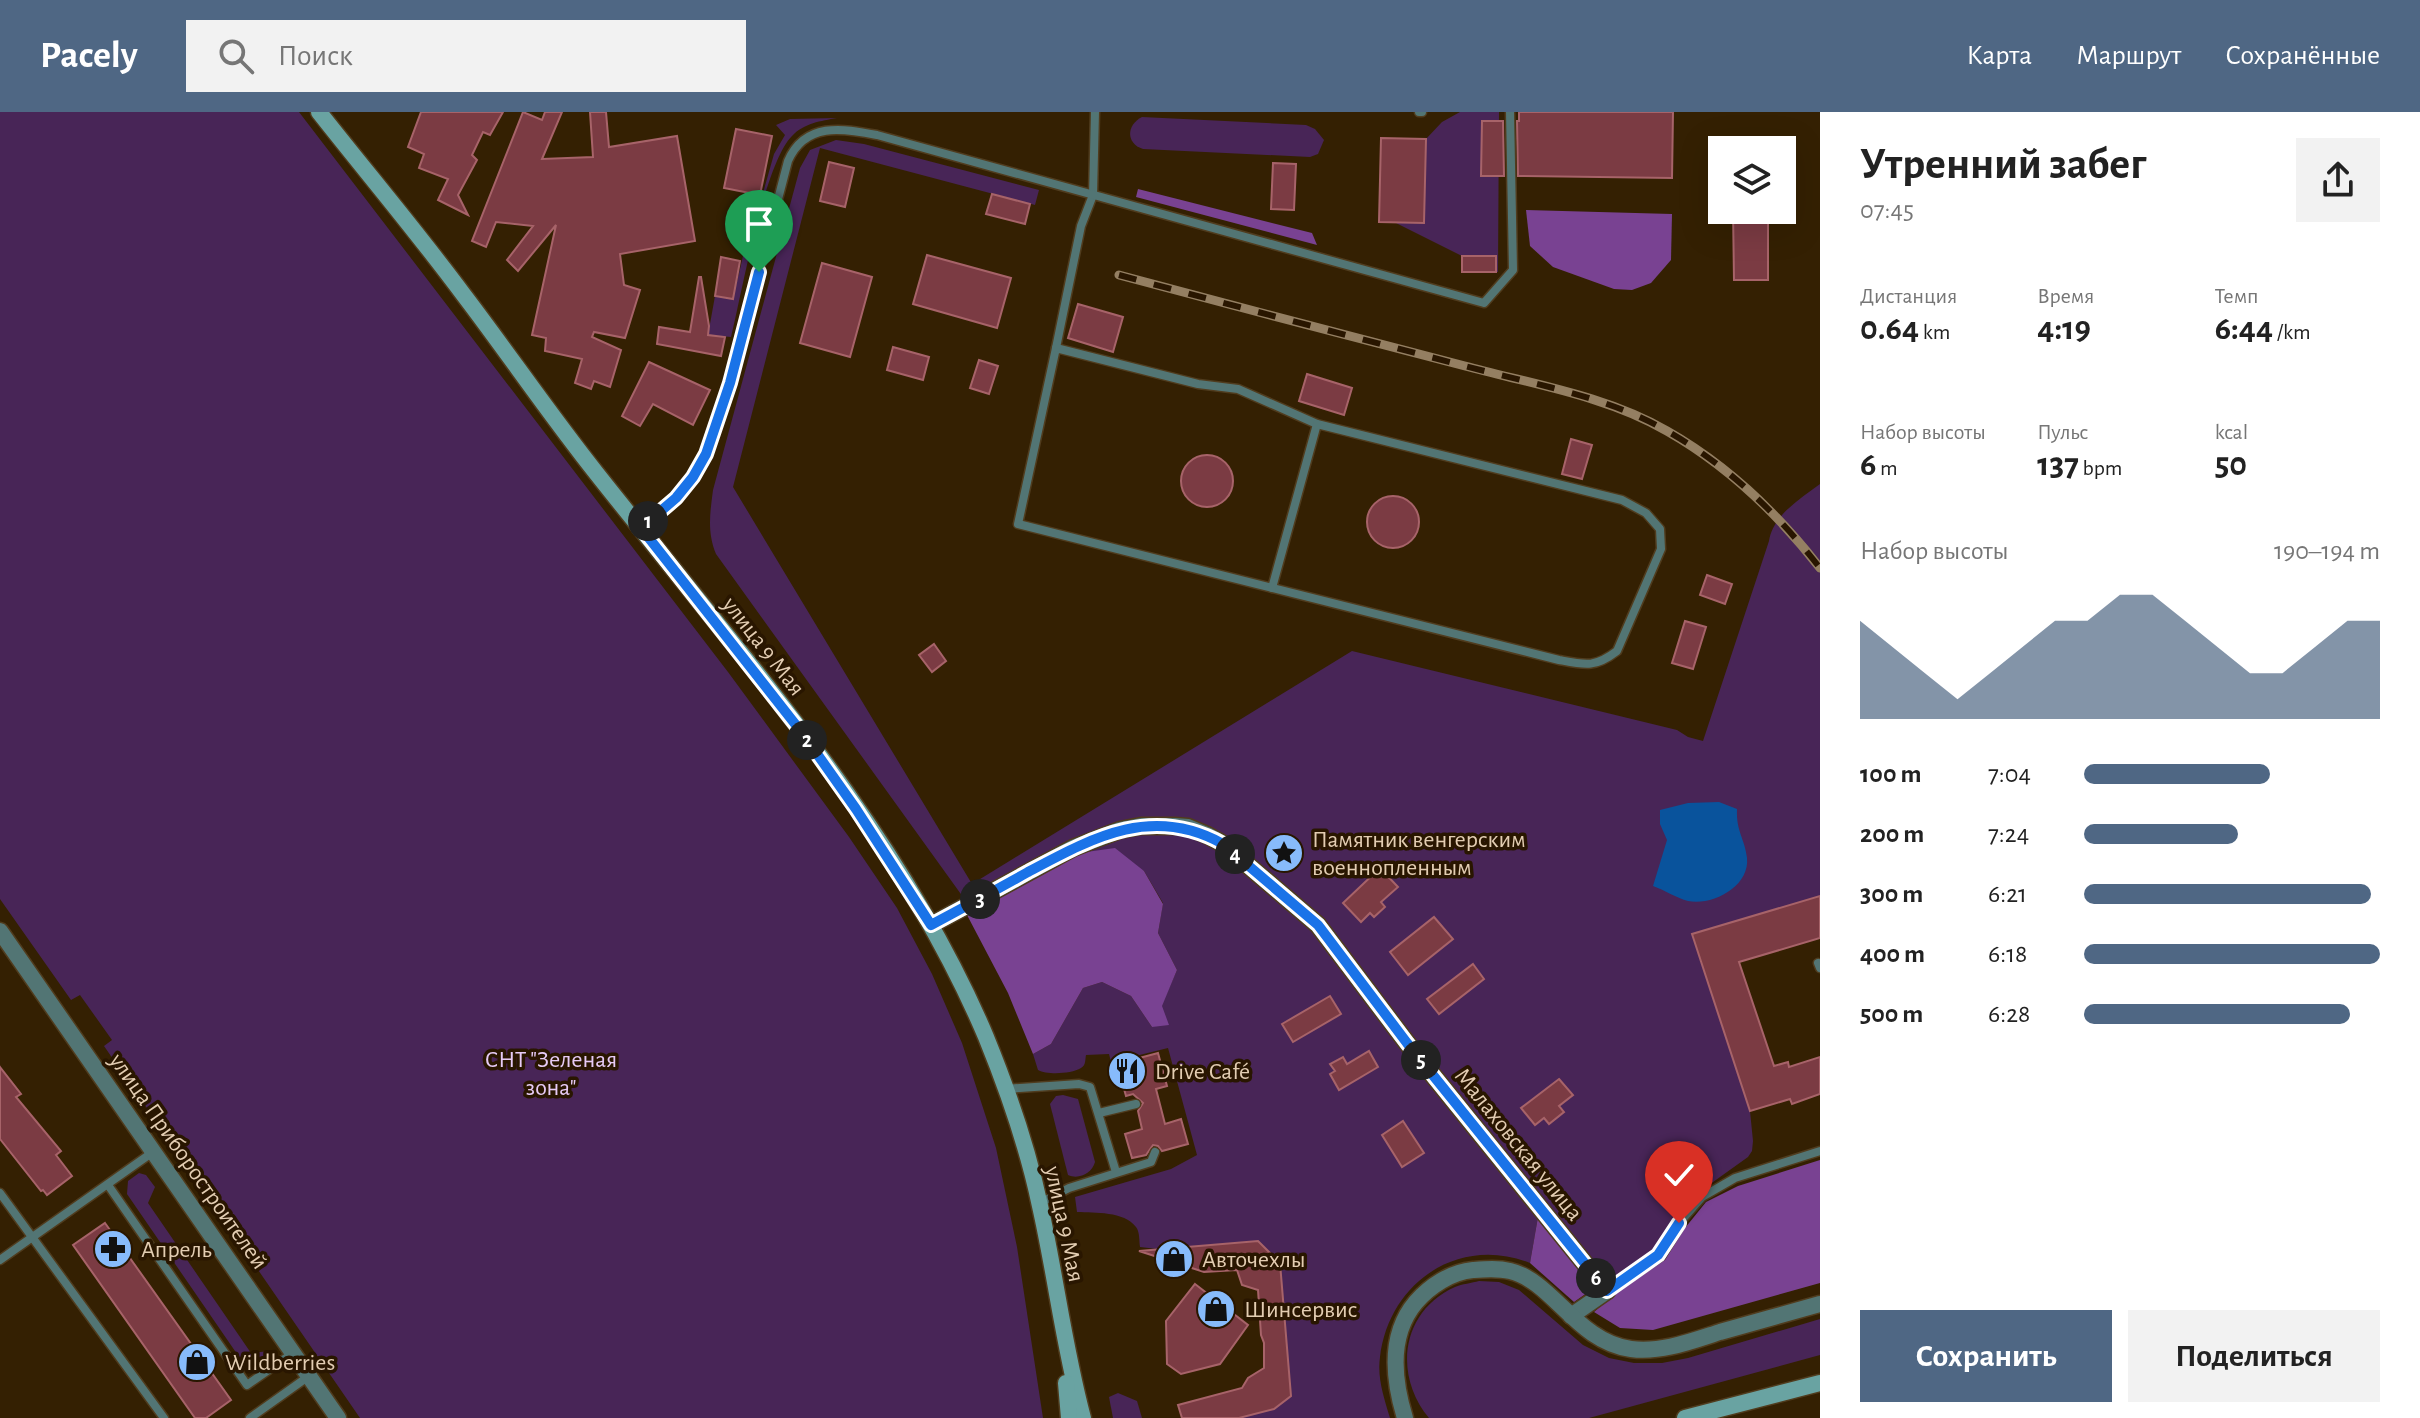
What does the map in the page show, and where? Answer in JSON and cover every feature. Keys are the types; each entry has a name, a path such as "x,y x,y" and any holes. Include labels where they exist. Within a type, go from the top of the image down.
{"main road":[{"name":"улица 9 Мая","path":"319,112 461,291 595,472 803,734 931,925 960,980 1005,1089 1040,1204 1061,1322 1083,1418"},
{"name":"улица 9 Мая","path":"1061,1322 1069,1418"},
{"path":"1685,1418 1820,1383"}],"street":[{"name":"Малаховская улица","path":"931,925 1073,848 1111,833 1141,826 1175,826 1188,827 1207,835 1223,844 1318,925 1407,1043 1607,1291"},
{"name":"улица Приборостроителей","path":"0,931 338,1418"},
{"path":"1405,1413 1395,1358 1398,1335 1408,1312 1424,1293 1445,1279 1467,1271 1493,1268 1512,1271 1530,1280 1591,1332 1612,1345 1633,1349 1657,1349 1820,1304"},
{"path":"1571,1316 1607,1291"}],"lane":[{"path":"1056,348 1198,384 1238,389 1317,424 1622,500 1646,513 1660,529 1661,549 1617,651 1605,660 1586,665 1018,524 1081,226 1093,195 1095,112"},
{"path":"641,528 676,498 706,454 730,383 788,161 805,138 824,130 855,130 1484,303 1513,270 1510,112"},
{"path":"1272,588 1317,424"},
{"path":"1005,1089 1084,1084 1092,1089 1116,1172"},
{"path":"1099,1113 1136,1104"},
{"path":"1607,1291 1658,1255 1679,1223 1702,1197 1735,1178 1820,1151"},
{"path":"0,1260 154,1152"},
{"path":"1040,1204 1069,1188 1151,1162 1155,1152"},
{"path":"108,1185 247,1385 293,1353"},
{"path":"0,1193 164,1418"},
{"path":"250,1418 309,1376"}],"green space":[{"name":"СНТ \"Зеленая зона\"","path":"0,112 299,112 728,672 897,908 932,974 962,1043 996,1148 1017,1247 1043,1418 360,1418 104,1046 112,1040 80,995 71,1000 0,899"},
{"path":"1460,112 1499,112 1498,272 1462,272 1462,256 1396,223 1424,223 1426,139 1442,122"},
{"path":"1142,117 1306,125 1315,129 1324,140 1318,154 1310,157 1143,149 1133,143 1130,134 1133,125"},
{"path":"837,118 802,128 782,151 763,200 731,337 708,335 715,296 733,298 744,249 742,227 745,220 753,217 756,201 761,200 774,154 785,135 776,125 790,119"},
{"path":"836,140 864,144 1039,190 1035,205 820,148 733,487 972,884 1352,651 1677,730 1703,741 1776,523 1788,508 1820,484 1820,896 1692,935 1750,1111 1752,1151 1699,1192 1652,1251 1608,1283 1322,921 1226,841 1140,821 969,898 963,897 716,554 710,530 713,490 800,168 810,150"},
{"path":"1186,832 1219,850 1312,927 1538,1217 1530,1263 1504,1256 1478,1255 1454,1261 1432,1271 1413,1287 1397,1307 1386,1330 1379,1365 1390,1418 1239,1418 1274,1409 1291,1396 1280,1263 1257,1241 1157,1249 1140,1247 1137,1229 1124,1218 1077,1212 1075,1197 1171,1169 1197,1155 1168,1048 1111,1062 1109,1054 1086,1055 1081,1068 1059,1073 1038,1070 1033,1054 1051,1044 1083,988 1102,982 1131,996 1152,1027 1177,970 1158,933 1163,903 1144,871 1079,853 1122,835"},
{"path":"1056,1096 1078,1099 1095,1162 1081,1176 1068,1175 1050,1104"},
{"path":"139,1173 146,1175 155,1187 148,1203 251,1353 269,1351 268,1360 258,1370 246,1367 127,1194 128,1181"},
{"path":"1479,1281 1499,1282 1519,1290 1583,1345 1609,1358 1634,1363 1662,1363 1820,1319 1820,1355 1589,1418 1429,1418 1410,1383 1408,1345 1414,1328 1423,1312 1437,1298 1455,1287"},
{"path":"1118,1393 1137,1401 1142,1418 1113,1418 1109,1397"}],"shaded area":[{"path":"1138,189 1312,233 1317,245 1136,197"},
{"path":"1526,210 1672,214 1671,260 1651,283 1632,290 1614,289 1553,267 1530,246"},
{"path":"1115,848 1144,871 1163,904 1158,933 1177,970 1162,1006 1169,1025 1152,1027 1131,996 1102,982 1083,988 1051,1044 1033,1054 1008,993 967,915 1079,853"},
{"path":"1820,1160 1820,1283 1653,1330 1620,1328 1594,1312 1665,1260 1706,1202 1738,1186"},
{"path":"1538,1217 1597,1286 1574,1302 1530,1263"}],"water":[{"path":"1719,802 1737,809 1747,858 1743,877 1728,892 1698,902 1684,900 1653,886 1667,840 1660,824 1660,810 1688,803"}],"building":[{"path":"421,112 503,112 490,135 483,132 472,155 477,160 458,195 468,215 438,200 448,179 419,168 424,154 408,147"},
{"path":"523,112 542,120 545,112 562,112 542,159 593,157 590,112 606,112 609,147 677,136 695,241 620,254 624,285 640,290 625,338 594,332 592,337 621,350 610,387 594,381 591,389 575,383 582,359 545,351 546,338 532,335 556,225 518,271 507,260 533,226 496,222 486,247 472,241"},
{"path":"1519,112 1673,112 1672,178 1518,176"},
{"path":"1482,121 1503,121 1504,176 1481,176"},
{"path":"736,129 772,136 760,195 724,188"},
{"path":"1381,138 1426,139 1424,223 1379,222"},
{"path":"829,162 854,168 845,207 820,201"},
{"path":"1273,163 1296,164 1294,210 1271,209"},
{"path":"992,194 1030,204 1025,224 986,214"},
{"path":"1733,224 1768,224 1768,280 1734,280"},
{"path":"927,255 1011,278 997,328 913,304"},
{"path":"1462,256 1496,256 1496,272 1462,272"},
{"path":"721,257 740,261 733,299 715,296"},
{"path":"822,263 872,277 850,357 800,343"},
{"path":"699,277 708,335 725,337 721,356 657,344 659,327 690,332"},
{"path":"1078,304 1123,317 1113,352 1068,338"},
{"path":"893,347 929,357 923,380 887,370"},
{"path":"979,360 998,366 989,394 970,388"},
{"path":"649,362 710,390 693,425 653,404 640,426 622,416"},
{"path":"1307,374 1352,388 1344,415 1299,401"},
{"path":"1571,439 1592,445 1582,479 1562,474"},
{"path":"1207,455 1226,462 1233,481 1226,500 1207,507 1188,500 1181,481 1188,462"},
{"path":"1393,496 1412,503 1419,522 1412,541 1393,548 1374,541 1367,522 1374,503"},
{"path":"1707,575 1732,584 1725,604 1700,595"},
{"path":"1685,621 1706,627 1693,669 1672,663"},
{"path":"934,644 946,661 932,672 919,655"},
{"path":"1380,868 1398,887 1381,902 1385,907 1374,917 1370,913 1361,922 1343,903"},
{"path":"1820,896 1820,938 1739,962 1774,1066 1788,1062 1789,1067 1820,1057 1820,1094 1792,1104 1790,1099 1750,1111 1692,934"},
{"path":"1434,917 1453,939 1408,975 1390,952"},
{"path":"1473,964 1484,979 1439,1014 1427,999"},
{"path":"1330,996 1341,1014 1293,1042 1282,1024"},
{"path":"1369,1051 1378,1067 1339,1090 1330,1074 1335,1071 1330,1064 1343,1057 1347,1064"},
{"path":"1158,1053 1167,1086 1156,1089 1165,1124 1181,1119 1188,1144 1162,1151 1153,1145 1146,1155 1132,1158 1125,1134 1142,1129 1138,1111 1143,1103 1133,1094 1126,1096 1117,1064"},
{"path":"0,1067 21,1094 16,1097 61,1151 56,1155 72,1176 47,1195 0,1139"},
{"path":"1559,1079 1573,1095 1559,1106 1564,1112 1549,1124 1544,1118 1535,1125 1521,1108"},
{"path":"1403,1121 1424,1153 1402,1167 1382,1135"},
{"path":"105,1223 231,1400 206,1418 195,1418 73,1245"},
{"path":"1258,1241 1280,1263 1291,1396 1274,1409 1239,1418 1182,1418 1178,1405 1242,1388 1248,1378 1264,1368 1258,1290 1242,1285 1237,1270 1204,1272 1139,1251"},
{"path":"1195,1284 1248,1325 1220,1364 1181,1374 1167,1364 1166,1321"}],"railway":[{"path":"1119,275 1569,392 1644,419 1689,444 1731,475 1769,510 1820,568"}],"place":[{"name":"Памятник венгерским военнопленным","path":"1284,853"},
{"name":"Drive Café","path":"1127,1071"},
{"name":"Апрель","path":"113,1249"},
{"name":"Авточехлы","path":"1174,1259"},
{"name":"Шинсервис","path":"1216,1309"},
{"name":"Wildberries","path":"197,1362"}],"route":[{"path":"759,272 730,383 706,454 676,498 641,528 803,734 931,925 1073,848 1102,836 1141,826 1188,827 1223,844 1318,925 1407,1043 1607,1291 1658,1255 1679,1223"}]}
